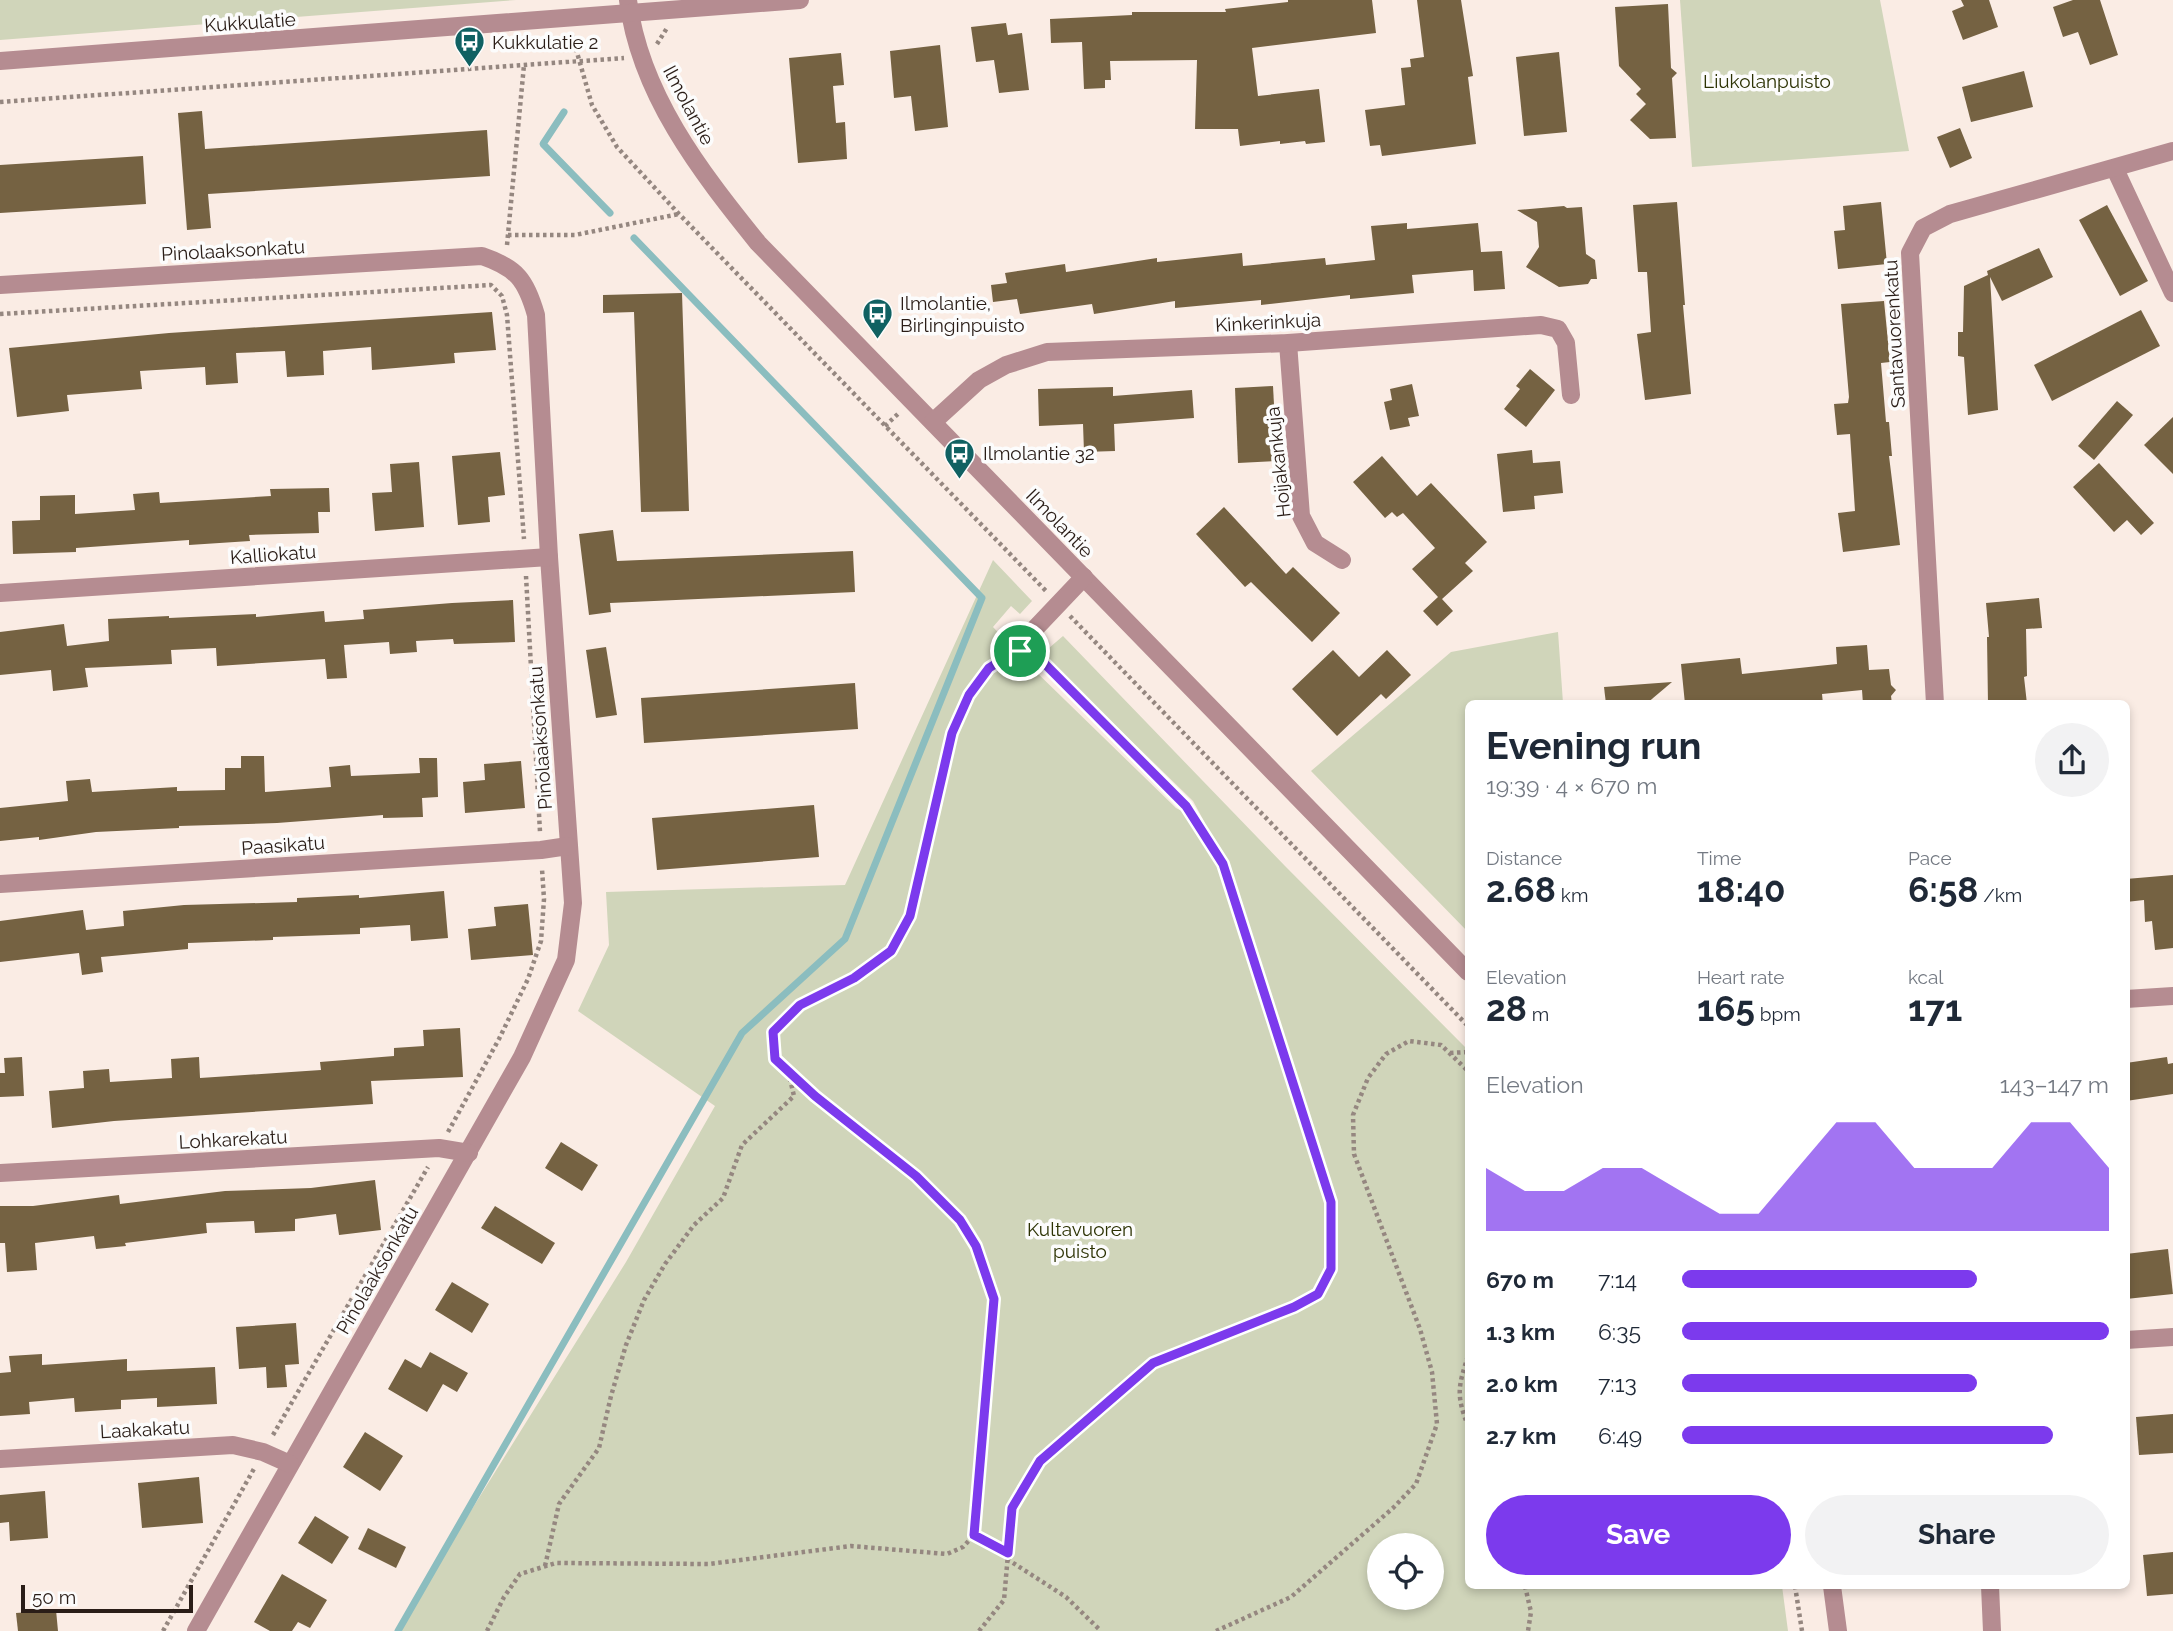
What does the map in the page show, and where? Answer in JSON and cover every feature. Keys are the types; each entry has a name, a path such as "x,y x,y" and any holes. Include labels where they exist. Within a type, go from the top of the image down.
{"street":[{"name":"Kukkulatie","path":"0,61 629,7 678,8 800,0"},
{"name":"Ilmolantie","path":"629,7 639,53 666,115 707,180 758,243 1465,969"},
{"name":"Santavuorenkatu","path":"1935,700 1910,253 1923,228 1950,214 2173,151"},
{"path":"2115,169 2173,293"},
{"name":"Pinolaaksonkatu","path":"0,285 482,256 517,272 529,290 536,315 549,557 573,904 566,960 522,1057 196,1631"},
{"name":"Kinkerinkuja","path":"933,422 979,380 1006,365 1047,352 1289,343 1541,325 1558,329 1566,343 1571,395"},
{"name":"Hoijakankuja","path":"1289,343 1301,516 1315,542 1342,561"},
{"name":"Kalliokatu","path":"0,593 549,557"},
{"path":"1020,651 1028,636 1084,577"},
{"name":"Paasikatu","path":"0,884 541,850 568,846"},
{"path":"2130,999 2173,996"},
{"name":"Lohkarekatu","path":"0,1173 439,1148 469,1153"},
{"path":"2130,1340 2173,1337"},
{"name":"Laakakatu","path":"0,1459 233,1445 263,1452 290,1464"},
{"path":"1832,1589 1838,1631"},
{"path":"1990,1589 1992,1631"}],"path":[{"path":"0,102 578,63 592,104 617,146 678,214 1465,1023"},
{"path":"491,285 507,245 524,65"},
{"path":"508,235 575,234 678,214"},
{"path":"0,314 491,285 502,296 507,315 526,559 544,899 541,941 528,979 499,1038 439,1148 163,1631"},
{"path":"488,1631 503,1597 520,1574 556,1563 709,1564 851,1545 947,1555 963,1547 974,1535 994,1299 976,1246 960,1220 916,1176 815,1096 775,1059 773,1032 800,1005 854,978 891,951 910,916 952,733 969,695 989,668 1020,651 1034,653 1186,806 1223,864 1331,1202 1331,1269 1318,1294 1294,1307 1153,1363 1040,1461 1012,1508 1004,1600 979,1631"},
{"path":"1216,1631 1291,1597 1416,1485 1437,1424 1432,1373 1420,1329 1354,1154 1353,1115 1368,1077 1386,1054 1409,1041 1441,1045 1465,1068"},
{"path":"1449,1053 1465,1052"},
{"path":"545,1566 559,1504 599,1448 611,1396 644,1300 665,1264 694,1225 723,1198 742,1145 794,1096 788,1070"},
{"path":"1465,1369 1458,1400 1465,1418"},
{"path":"974,1535 1066,1597 1101,1631"},
{"path":"1526,1589 1531,1612 1528,1631"},
{"path":"1796,1589 1802,1631"}],"green space":[{"path":"0,0 516,0 0,40"},
{"name":"Liukolanpuisto","path":"1680,0 1880,0 1909,151 1692,167"},
{"name":"Kultavuoren puisto","path":"993,560 1032,601 1020,614 1011,606 993,627 1028,664 1176,808 1205,823 1193,801 1042,654 1063,636 1285,866 1465,1047 1465,1589 1782,1589 1788,1631 396,1631 626,1262 715,1106 578,1011 609,945 606,892 845,885"},
{"path":"1558,632 1563,700 1465,700 1465,929 1311,771 1451,652"}],"building":[{"path":"1288,0 1372,0 1376,33 1252,48 1258,96 1319,89 1325,142 1280,144 1280,141 1240,146 1238,129 1195,129 1197,60 1110,61 1111,80 1105,80 1105,88 1084,89 1082,42 1051,43 1050,19 1132,15 1132,12 1226,12 1225,9"},
{"path":"1417,0 1461,0 1473,76 1468,77 1476,144 1382,156 1380,145 1370,146 1365,110 1405,105 1401,68 1411,67 1410,59 1424,57"},
{"path":"1961,0 1989,0 1998,27 1963,40 1952,11 1964,6"},
{"path":"2073,0 2100,0 2118,55 2090,65 2078,32 2063,37 2053,7"},
{"path":"1668,4 1671,68 1677,73 1672,78 1676,138 1650,139 1630,120 1646,104 1636,94 1641,89 1619,66 1615,7"},
{"path":"1006,23 1008,35 1022,33 1029,90 999,93 994,60 976,62 971,27"},
{"path":"940,45 948,127 915,131 911,96 894,98 890,51"},
{"path":"1559,52 1567,132 1524,136 1516,57"},
{"path":"841,53 844,85 833,86 836,123 845,122 847,159 798,163 789,58"},
{"path":"2024,71 2033,107 1971,122 1962,87"},
{"path":"202,111 205,149 487,130 490,176 208,194 211,228 187,230 178,113"},
{"path":"1960,128 1972,158 1950,168 1937,137"},
{"path":"143,156 146,204 0,213 0,165"},
{"path":"1677,202 1691,394 1645,400 1637,334 1651,332 1647,272 1638,272 1633,205"},
{"path":"1881,202 1887,264 1838,269 1834,231 1845,230 1843,206"},
{"path":"2107,205 2148,281 2120,296 2079,220"},
{"path":"1582,207 1586,254 1595,260 1597,279 1591,279 1588,284 1559,287 1526,267 1539,247 1537,222 1517,210"},
{"path":"1407,223 1407,229 1478,223 1481,252 1502,251 1505,289 1474,291 1473,270 1412,275 1414,293 1350,299 1350,295 1261,305 1261,300 1175,308 1175,301 1094,314 1092,304 1020,314 1017,299 993,302 991,285 1007,283 1005,273 1065,264 1066,272 1157,258 1157,262 1242,253 1243,266 1325,258 1326,265 1375,260 1371,226"},
{"path":"2039,248 2053,277 2002,301 1990,277 1998,410 1968,415 1964,357 1958,356 1958,332 1963,332 1964,286 1988,275 1987,271"},
{"path":"682,293 689,511 641,512 634,312 603,313 603,295"},
{"path":"1884,301 1890,362 1881,363 1900,545 1843,552 1838,513 1855,511 1850,434 1837,435 1834,404 1848,403 1849,397 1841,304"},
{"path":"2141,310 2160,346 2052,401 2034,365"},
{"path":"492,312 496,350 454,353 455,363 372,370 371,347 323,351 324,375 287,377 285,351 236,353 238,383 206,385 205,367 140,371 142,389 67,395 69,411 17,417 9,348 169,333"},
{"path":"1530,369 1555,390 1526,427 1504,409 1520,389 1516,386"},
{"path":"1412,384 1419,416 1408,418 1410,426 1390,430 1384,402 1392,400 1390,389"},
{"path":"1273,386 1277,461 1238,463 1235,388"},
{"path":"1113,387 1113,396 1192,390 1194,418 1114,424 1115,451 1084,452 1083,424 1039,426 1038,389"},
{"path":"2117,401 2133,415 2094,460 2078,446"},
{"path":"2173,417 2173,474 2144,445"},
{"path":"1532,450 1533,463 1560,461 1563,493 1534,496 1535,509 1503,512 1497,454"},
{"path":"500,452 505,495 488,497 490,522 458,525 452,456"},
{"path":"1382,456 1417,496 1431,483 1487,542 1465,563 1473,571 1442,599 1453,611 1437,626 1423,611 1438,597 1412,569 1435,548 1403,513 1397,517 1392,512 1385,518 1353,482"},
{"path":"419,462 424,527 375,531 372,493 392,492 390,464"},
{"path":"2099,463 2154,523 2141,535 2127,520 2114,532 2073,487"},
{"path":"329,488 330,512 318,512 319,533 249,535 250,541 189,545 189,540 76,548 76,552 13,554 12,521 40,520 40,496 75,495 75,514 135,510 133,494 159,492 160,503 271,496 270,489"},
{"path":"1224,507 1286,574 1293,567 1340,613 1312,642 1251,582 1245,587 1196,534"},
{"path":"613,530 617,561 853,551 855,592 610,603 611,612 589,615 579,534"},
{"path":"2039,598 2042,628 2026,629 2027,676 2024,677 2027,700 1988,700 1989,637 1986,603"},
{"path":"513,600 515,642 454,644 453,639 416,641 417,652 390,654 389,642 344,645 347,678 327,679 325,659 217,666 216,648 171,650 172,664 85,668 88,687 53,691 51,670 0,675 0,632 64,624 67,646 109,641 108,619 256,614 256,617 324,611 325,622 364,619 363,610"},
{"path":"1867,645 1869,670 1889,669 1891,685 1896,690 1892,700 1863,700 1862,690 1822,694 1823,700 1685,700 1681,664 1740,658 1742,674 1837,664 1836,647"},
{"path":"606,647 617,715 596,718 586,650"},
{"path":"1333,650 1359,677 1387,650 1411,675 1386,699 1381,694 1337,736 1292,689"},
{"path":"1672,682 1651,700 1606,700 1604,687"},
{"path":"855,683 858,729 644,743 641,698"},
{"path":"241,756 264,756 265,792 331,787 329,767 350,765 351,776 420,773 419,758 437,758 438,797 422,798 423,817 383,818 383,815 277,823 179,826 96,832 39,840 39,837 0,841 0,808 68,801 66,781 90,779 92,792 177,787 177,791 225,790 225,768 241,768"},
{"path":"521,761 525,808 465,813 463,782 485,780 484,764"},
{"path":"814,805 819,857 657,870 652,818"},
{"path":"2173,875 2173,948 2155,950 2152,921 2145,922 2144,900 2130,902 2130,879"},
{"path":"444,891 448,938 411,941 410,925 360,928 360,934 188,943 188,949 101,957 103,972 82,975 79,953 0,962 0,921 83,910 86,930 124,926 123,911 184,905 297,902 297,898 359,895 359,898"},
{"path":"528,904 533,955 471,960 468,929 496,926 494,907"},
{"path":"460,1028 463,1077 371,1081 373,1104 114,1121 52,1128 49,1091 84,1088 83,1071 109,1069 110,1082 172,1078 171,1059 199,1057 200,1078 321,1070 320,1062 394,1056 394,1048 424,1046 423,1030"},
{"path":"22,1057 24,1096 0,1097 0,1073 5,1073 4,1058"},
{"path":"2167,1057 2168,1064 2173,1063 2173,1094 2130,1100 2130,1062"},
{"path":"561,1142 598,1165 582,1191 545,1168"},
{"path":"375,1180 381,1230 339,1235 336,1214 295,1219 295,1231 255,1233 254,1221 206,1223 207,1233 125,1243 126,1246 96,1249 94,1236 35,1243 37,1270 7,1272 5,1243 0,1243 0,1206 33,1206 119,1195 120,1204 225,1191 311,1188"},
{"path":"495,1206 555,1243 542,1264 481,1228"},
{"path":"2168,1249 2173,1294 2130,1299 2130,1254"},
{"path":"452,1282 489,1304 472,1333 435,1310"},
{"path":"296,1323 299,1364 285,1365 287,1387 267,1388 266,1367 239,1369 236,1327"},
{"path":"430,1352 468,1373 457,1392 443,1384 427,1412 388,1389 405,1359 421,1368"},
{"path":"42,1354 42,1365 127,1359 127,1371 215,1367 217,1404 157,1407 157,1398 121,1400 121,1409 75,1412 74,1398 29,1402 30,1414 0,1416 0,1373 11,1372 9,1356"},
{"path":"2173,1414 2173,1453 2139,1455 2136,1417"},
{"path":"365,1432 403,1456 380,1491 343,1467"},
{"path":"199,1477 203,1523 142,1528 138,1483"},
{"path":"45,1491 48,1538 10,1541 9,1522 0,1523 0,1495"},
{"path":"315,1516 349,1537 332,1564 298,1543"},
{"path":"368,1528 406,1547 396,1568 358,1549"},
{"path":"2173,1552 2173,1594 2147,1596 2143,1555"},
{"path":"282,1574 327,1600 310,1628 298,1622 292,1631 270,1631 254,1622"},
{"path":"56,1610 58,1631 18,1631 16,1613"}],"waterway":[{"path":"564,112 543,144 610,213"},
{"path":"398,1631 742,1033 845,939 982,598 634,238"}],"place":[{"name":"Kukkulatie 2","path":"469,69"},
{"name":"Ilmolantie, Birlinginpuisto","path":"877,341"},
{"name":"Ilmolantie 32","path":"960,480"}],"route":[{"path":"1020,651 1034,653 1186,806 1223,864 1331,1202 1331,1269 1318,1294 1294,1307 1153,1363 1040,1461 1012,1508 1008,1553 974,1535 994,1299 976,1246 960,1220 916,1176 815,1096 775,1059 773,1032 800,1005 854,978 891,951 910,916 952,733 969,695 989,668 1020,651"}]}
